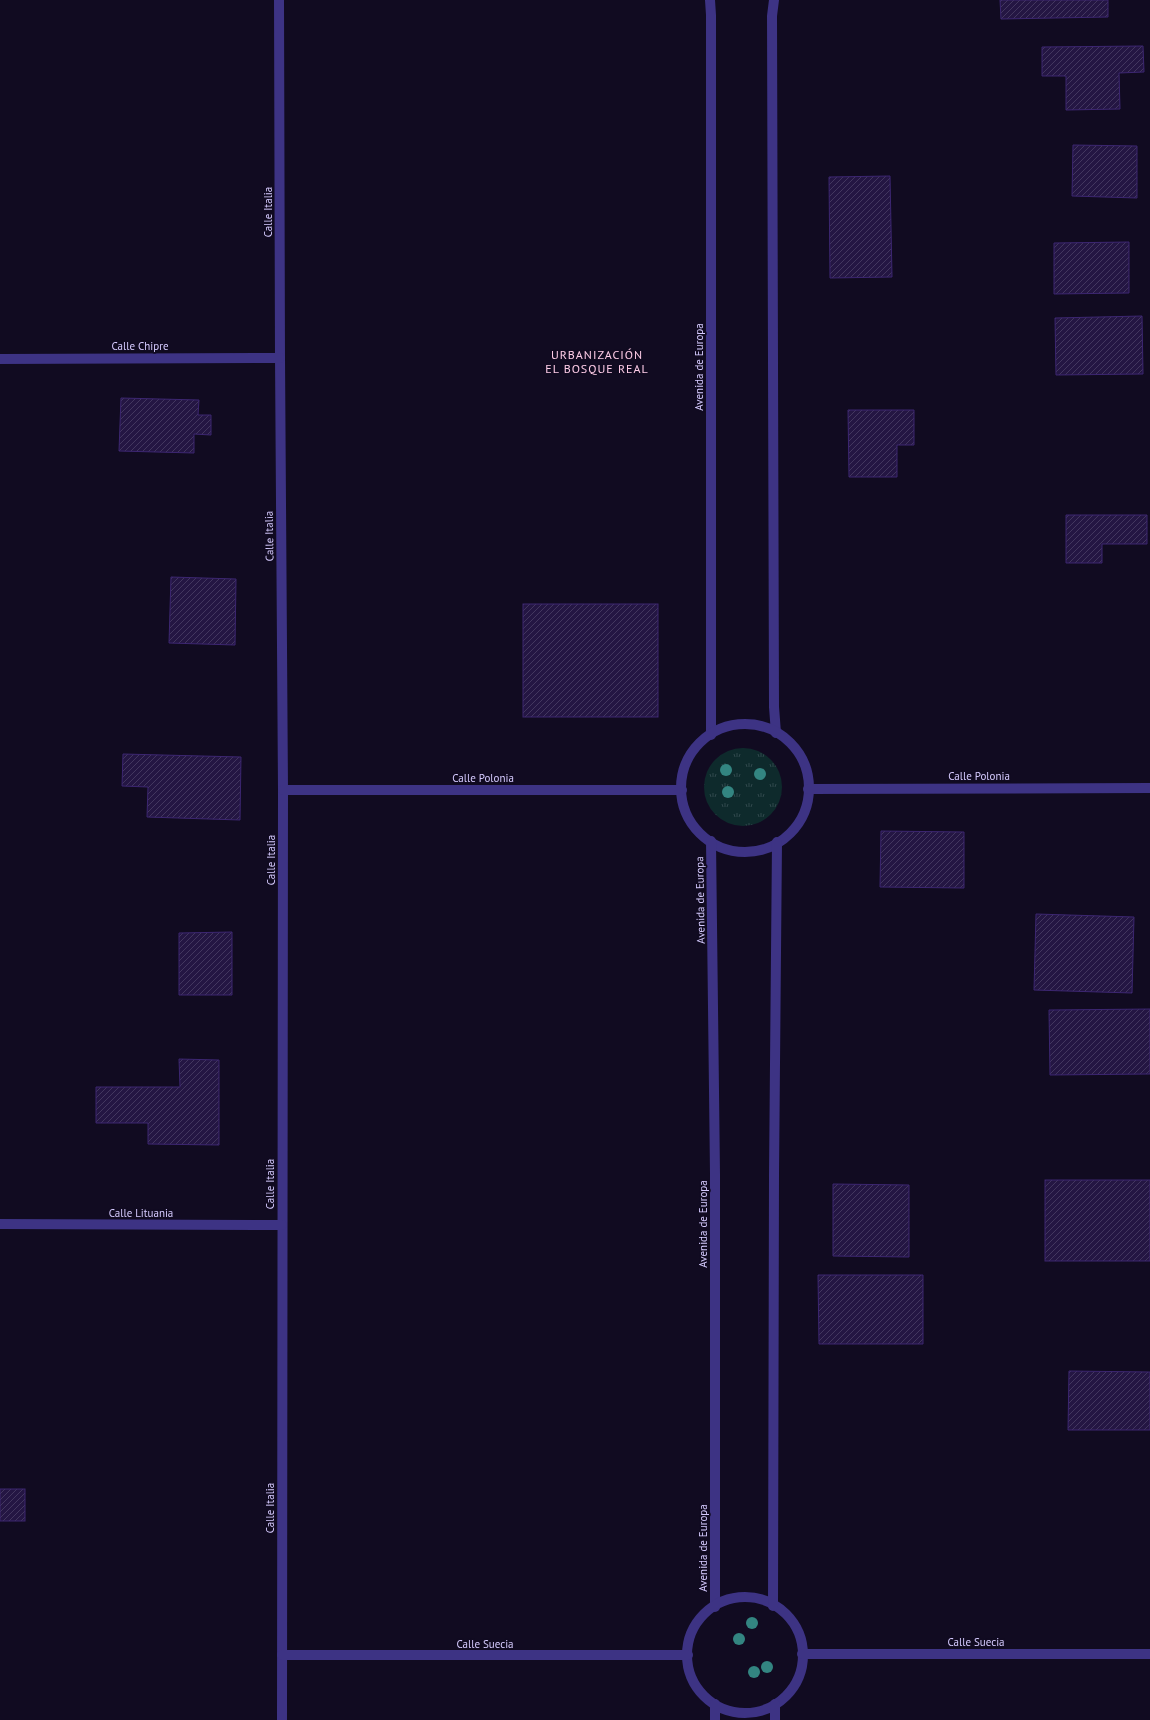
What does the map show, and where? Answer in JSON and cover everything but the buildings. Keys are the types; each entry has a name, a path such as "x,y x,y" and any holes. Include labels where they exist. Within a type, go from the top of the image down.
{"street":[{"name":"Calle Italia","path":"279,0 283,790 282,1720"},
{"name":"Avenida de Europa","path":"710,0 711,735"},
{"path":"774,0 772,24 774,699 776,733"},
{"name":"Calle Chipre","path":"0,359 280,358"},
{"path":"760,724 776,733 790,741 808,770 808,803 792,833 763,850 729,850 700,834 682,805 681,772 698,742 727,725 760,724"},
{"name":"Calle Polonia","path":"808,789 1150,788"},
{"name":"Calle Polonia","path":"283,790 682,790"},
{"name":"Avenida de Europa","path":"711,841 715,1174 715,1607"},
{"path":"773,1606 774,1167 777,842"},
{"name":"Calle Lituania","path":"0,1224 282,1225"},
{"path":"729,1598 759,1598 773,1606 786,1613 802,1639 802,1670 788,1696 761,1712 731,1713 704,1698 688,1672 687,1641 702,1614 729,1598"},
{"name":"Calle Suecia","path":"802,1654 1150,1654"},
{"name":"Calle Suecia","path":"282,1655 688,1656"},
{"path":"715,1704 715,1720"},
{"path":"775,1704 775,1720"}],"green space":[{"path":"735,748 751,748 765,754 776,765 782,779 782,795 776,809 765,820 751,826 735,826 721,820 710,809 704,795 704,779 710,765 721,754"}],"district":[{"name":"URBANIZACIÓN EL BOSQUE REAL","path":"597,362"}]}
